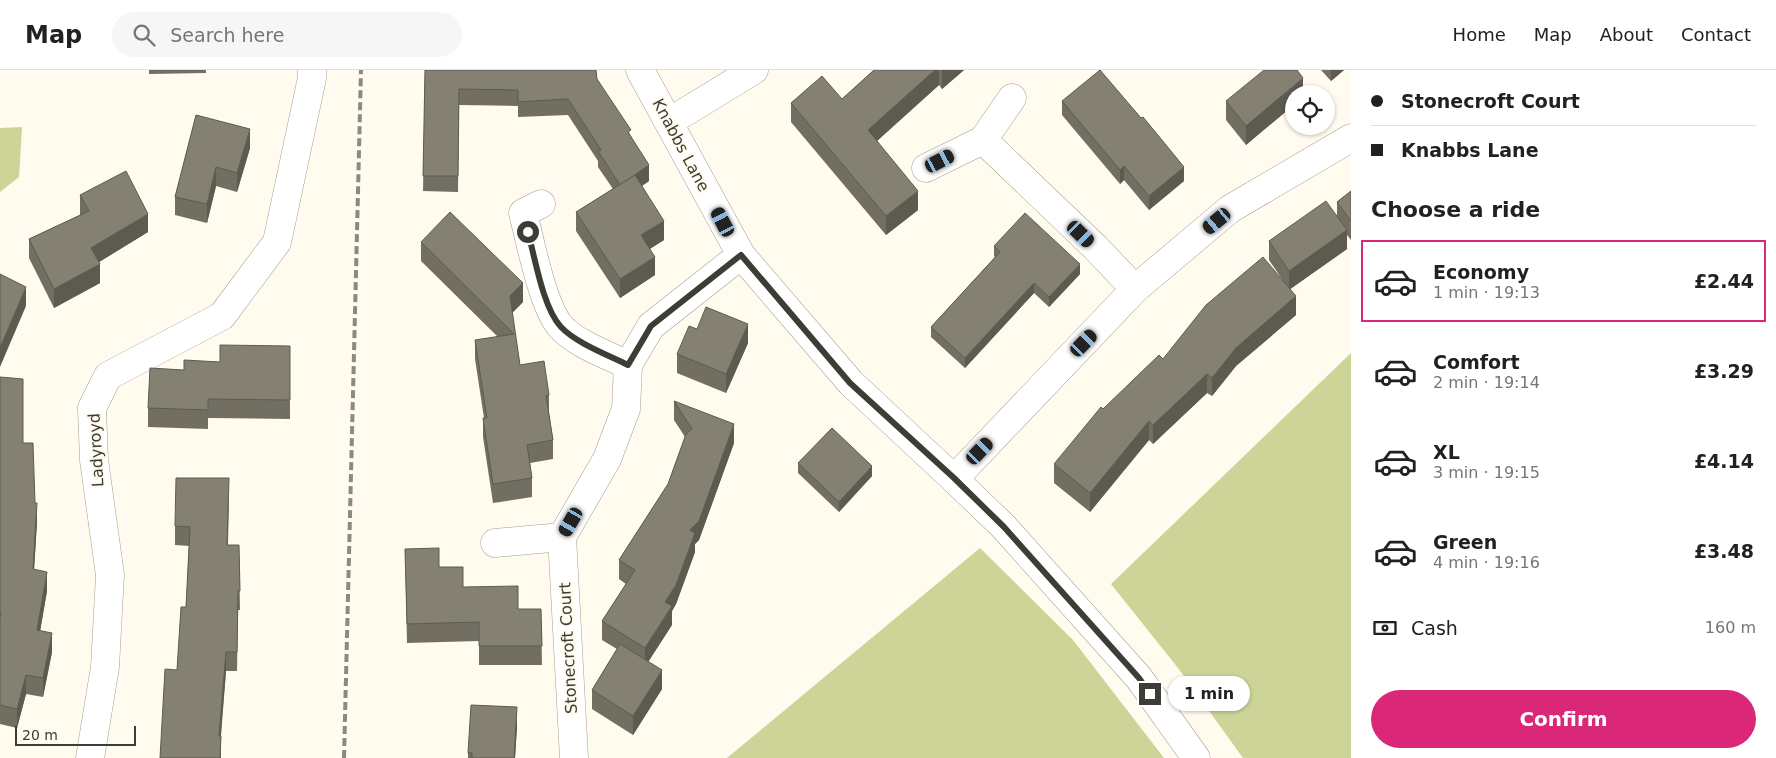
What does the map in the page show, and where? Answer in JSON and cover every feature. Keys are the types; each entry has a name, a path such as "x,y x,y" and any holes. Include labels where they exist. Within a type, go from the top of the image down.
{"street":[{"name":"Ladyroyd","path":"90,758 105,667 110,575 94,460 92,408 108,376 222,316 277,242 312,78 312,70"},
{"name":"Knabbs Lane","path":"640,70 741,255 850,383 954,478 1004,527 1139,678 1196,758"},
{"path":"669,122 754,70"},
{"path":"926,168 983,140 1012,98"},
{"path":"954,478 1136,289 1230,209 1351,138"},
{"path":"983,140 1136,289"},
{"path":"541,204 523,214 549,307 560,327 579,340 628,365"},
{"path":"494,542 562,537 607,460 626,409 628,365 651,326 741,255"},
{"name":"Stonecroft Court","path":"562,537 574,758"}],"green space":[{"path":"22,127 19,177 0,192 0,128"},
{"path":"1351,353 1351,758 1243,758 1178,668 1111,584"},
{"path":"980,548 1073,640 1164,758 727,758"}],"building":[{"path":"425,70 596,70 597,79 631,130 628,132 649,165 620,185 598,151 601,150 568,99 518,102 518,90 459,89 458,176 423,176"},
{"path":"874,70 935,70 868,130 918,191 886,216 791,103 822,76 842,99"},
{"path":"1100,70 1141,118 1143,117 1184,167 1149,196 1124,166 1120,170 1062,101"},
{"path":"1264,70 1297,70 1303,78 1295,85 1285,85 1285,93 1246,126 1226,101"},
{"path":"196,115 250,129 237,173 216,167 207,204 175,197"},
{"path":"126,171 148,214 91,248 100,264 54,289 29,239 89,211 80,195"},
{"path":"635,175 664,221 641,235 655,257 620,279 576,212"},
{"path":"1351,191 1351,221 1337,202"},
{"path":"1326,201 1347,230 1289,271 1269,241"},
{"path":"450,212 523,283 510,296 520,365 544,361 549,395 546,396 553,440 527,445 532,478 493,484 483,418 487,418 475,340 514,334 421,242"},
{"path":"1025,213 1080,264 1049,297 1034,283 965,358 931,327 1000,252 994,246"},
{"path":"1263,257 1296,296 1236,348 1212,378 1207,374 1153,425 1149,421 1090,493 1054,464 1101,407 1103,409 1159,355 1163,359 1206,305"},
{"path":"0,274 26,287 0,348"},
{"path":"706,307 748,324 726,374 677,354 689,326 697,329"},
{"path":"220,345 290,346 290,400 208,399 208,410 148,408 150,368 184,370 184,360 220,362"},
{"path":"0,377 23,379 23,443 33,443 35,503 37,503 33,569 47,572 37,630 52,633 43,678 26,675 17,709 0,705"},
{"path":"674,401 734,424 699,521 690,530 695,533 676,585 665,602 672,606 645,648 602,621 635,570 619,560 668,484 686,434 692,429"},
{"path":"832,428 872,466 839,502 798,463"},
{"path":"176,478 229,478 227,545 239,545 240,591 238,591 237,652 226,652 219,736 221,736 220,758 160,758 165,669 177,670 181,607 186,607 190,527 175,526"},
{"path":"439,548 439,567 463,567 463,587 518,586 518,609 541,609 542,646 479,646 479,622 407,624 405,549"},
{"path":"620,644 662,670 633,716 592,690"},
{"path":"471,705 517,707 514,758 472,758 472,753 468,753"}],"railway":[{"path":"344,758 361,70"}],"route":[{"path":"528,232 549,307 560,327 579,340 628,365 651,326 741,255 850,383 954,478 1004,527 1139,678 1150,694"}]}
